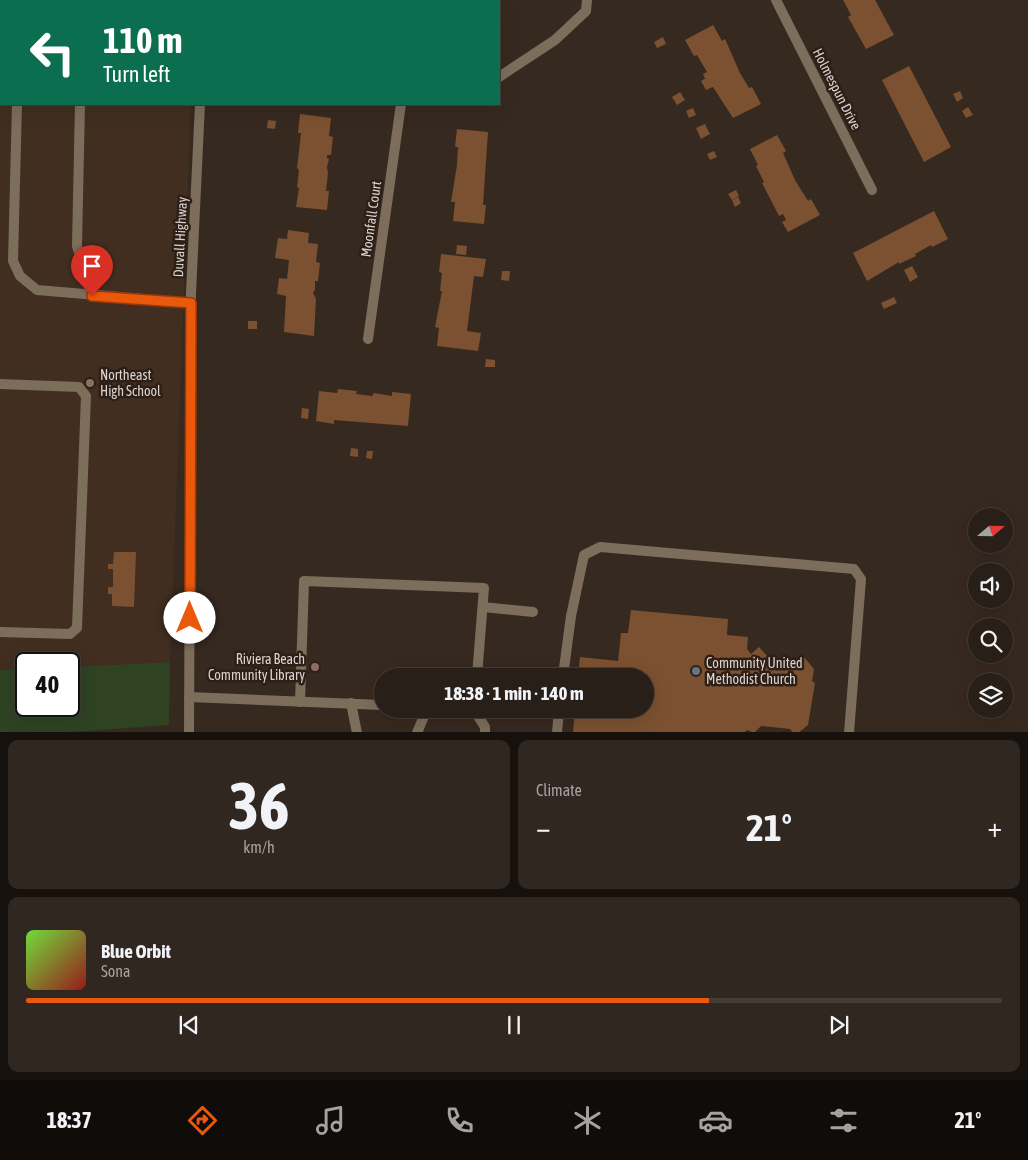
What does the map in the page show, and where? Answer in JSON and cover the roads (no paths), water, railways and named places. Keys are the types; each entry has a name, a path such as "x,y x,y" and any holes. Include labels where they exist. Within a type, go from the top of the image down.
{"street":[{"path":"500,76 555,40 586,11 588,0"},
{"name":"Holmespun Drive","path":"776,0 872,190"},
{"path":"17,105 13,261 20,276 37,290 191,303"},
{"path":"80,105 77,246 92,296"},
{"name":"Duvall Highway","path":"189,732 191,303 200,105"},
{"name":"Moonfall Court","path":"368,339 400,105"},
{"path":"0,384 79,387 86,396 77,628 70,634 0,632"},
{"path":"564,668 571,616 584,555 600,547 854,569 861,580 849,732"},
{"path":"300,702 304,581 484,588 478,668"},
{"path":"483,607 533,612"},
{"path":"189,697 374,704"},
{"path":"351,703 356,732"},
{"path":"417,732 423,718"},
{"path":"480,718 485,732"},
{"path":"558,732 559,718"}],"place":[{"name":"Northeast High School","path":"90,383"},
{"name":"Riviera Beach Community Library","path":"315,667"},
{"name":"Community United Methodist Church","path":"696,671"}]}
